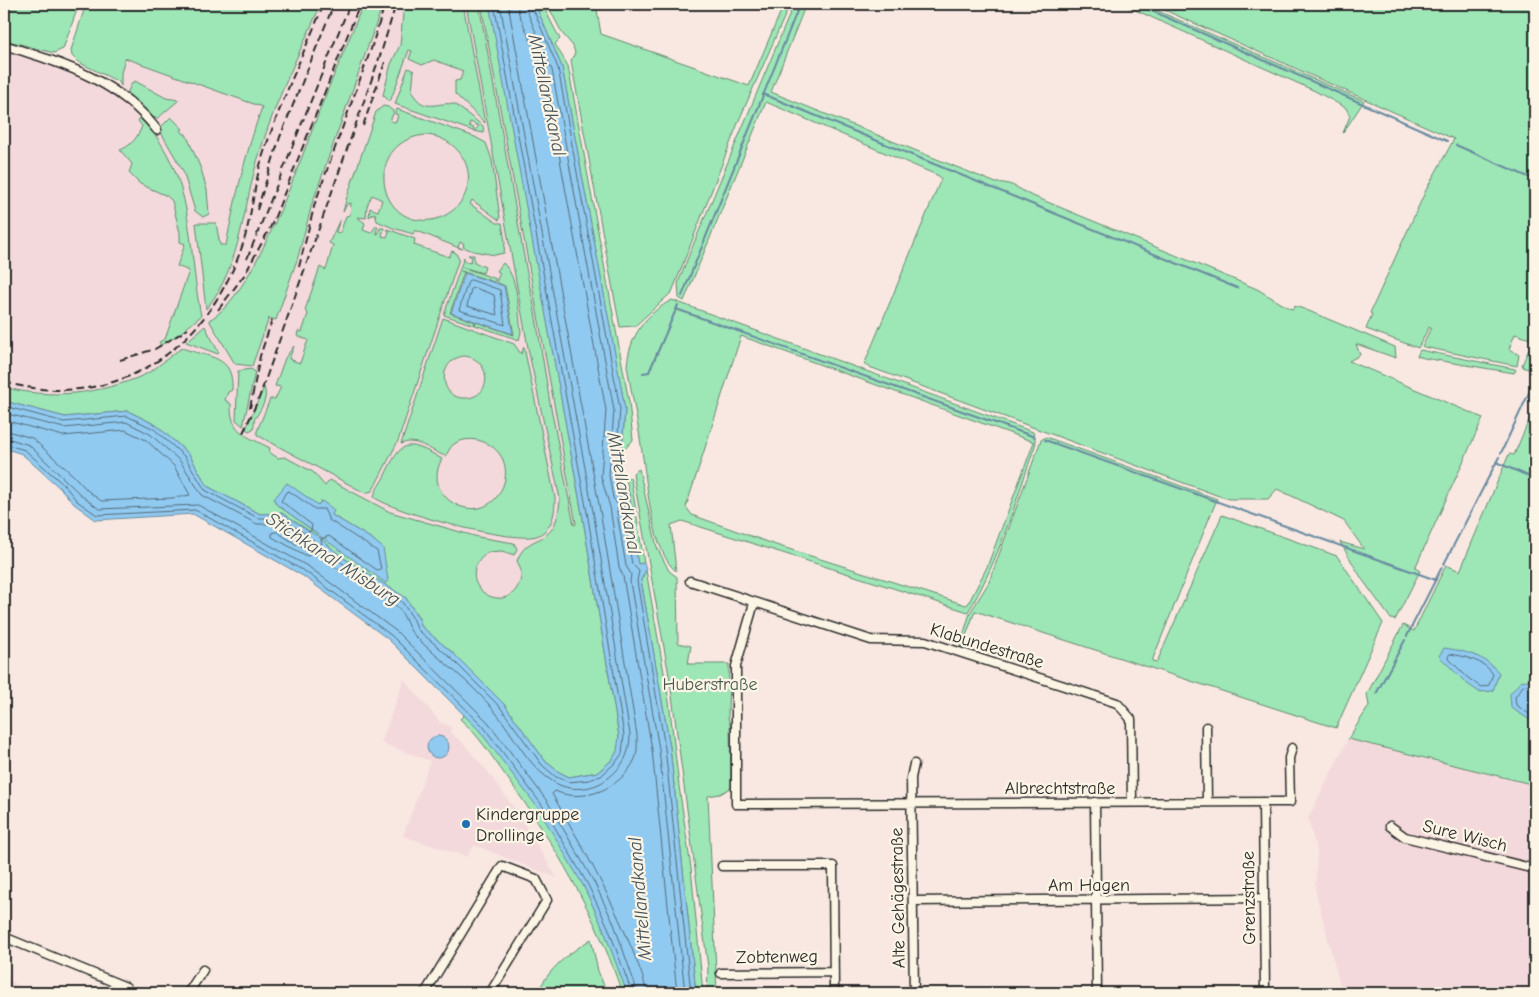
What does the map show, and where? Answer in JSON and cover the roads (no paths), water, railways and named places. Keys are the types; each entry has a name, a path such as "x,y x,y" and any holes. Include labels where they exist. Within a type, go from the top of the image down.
{"street":[{"path":"4,45 64,64 100,81 126,99 157,130"},
{"name":"Klabundestraße","path":"690,581 871,640 925,641 1117,703 1131,719 1132,802"},
{"name":"Albrechtstraße","path":"754,603 736,666 736,804 1290,802 1289,758 1292,748"},
{"path":"1206,727 1207,802"},
{"path":"912,803 911,778 914,764"},
{"path":"1095,802 1097,993"},
{"name":"Grenzstraße","path":"1263,802 1265,993"},
{"name":"Alte Gehägestraße","path":"912,803 914,993"},
{"name":"Sure Wisch","path":"1390,826 1405,837 1535,869"},
{"path":"425,993 502,866 536,879 547,900 490,993"},
{"path":"722,866 833,866 834,993"},
{"name":"Am Hagen","path":"913,901 1264,898"},
{"path":"4,937 126,988"},
{"path":"188,993 203,970"},
{"name":"Zobtenweg","path":"721,973 834,972"}],"water":[{"path":"489,4 535,4 562,67 625,409 620,474 624,495 629,494 632,510 628,511 638,564 644,563 646,570 641,580 670,747 696,993 627,993 603,928 584,887 538,808 479,730 388,639 303,576 193,514 96,520 74,504 62,490 22,454 4,448 4,401 65,417 128,411 156,425 189,454 207,486 260,514 282,513 317,536 318,534 276,504 274,499 287,483 318,505 322,501 334,510 332,515 372,539 383,548 388,580 386,583 319,537 342,557 406,598 419,619 421,626 454,654 504,704 546,762 569,777 598,772 612,760 617,751 619,736 583,519"},
{"path":"465,273 504,286 513,334 451,313"},
{"path":"1444,648 1474,655 1494,667 1499,673 1493,691 1479,692 1465,682 1439,656"},
{"path":"1535,679 1535,723 1511,708 1510,694 1521,681"},
{"path":"438,736 446,739 449,747 446,755 438,758 430,755 427,747 430,739"}],"waterway":[{"path":"682,296 800,4"},
{"path":"1136,4 1447,141"},
{"path":"763,94 1237,288"},
{"path":"1456,145 1535,180"},
{"path":"643,373 649,372 678,305"},
{"path":"676,309 1035,437"},
{"path":"1501,453 1534,382"},
{"path":"1045,440 1436,580"},
{"path":"1444,564 1499,457"},
{"path":"1496,462 1535,479"},
{"path":"1407,636 1442,567"},
{"path":"1376,694 1405,640"}],"railway":[{"path":"4,382 45,389 84,388 119,380 152,364 181,342 206,315 227,282 243,244 263,155 284,98 324,4"},
{"path":"257,210 280,137 334,4"},
{"path":"247,259 350,4"},
{"path":"218,310 245,274 272,224 360,4"},
{"path":"299,267 315,203 371,49 385,4"},
{"path":"243,433 259,398 381,53 396,4"},
{"path":"363,126 385,62"},
{"path":"250,408 260,356 272,320"},
{"path":"120,360 155,349 188,329"}],"place":[{"name":"Kindergruppe Drollinge","path":"466,824"}],"water label":[{"name":"Mittellandkanal","path":"547,95"},
{"name":"Mittellandkanal","path":"624,493"},
{"name":"Stichkanal Misburg","path":"333,559"},
{"name":"Mittellandkanal","path":"640,899"}],"park label":[{"name":"Huberstraße","path":"710,684"}]}
